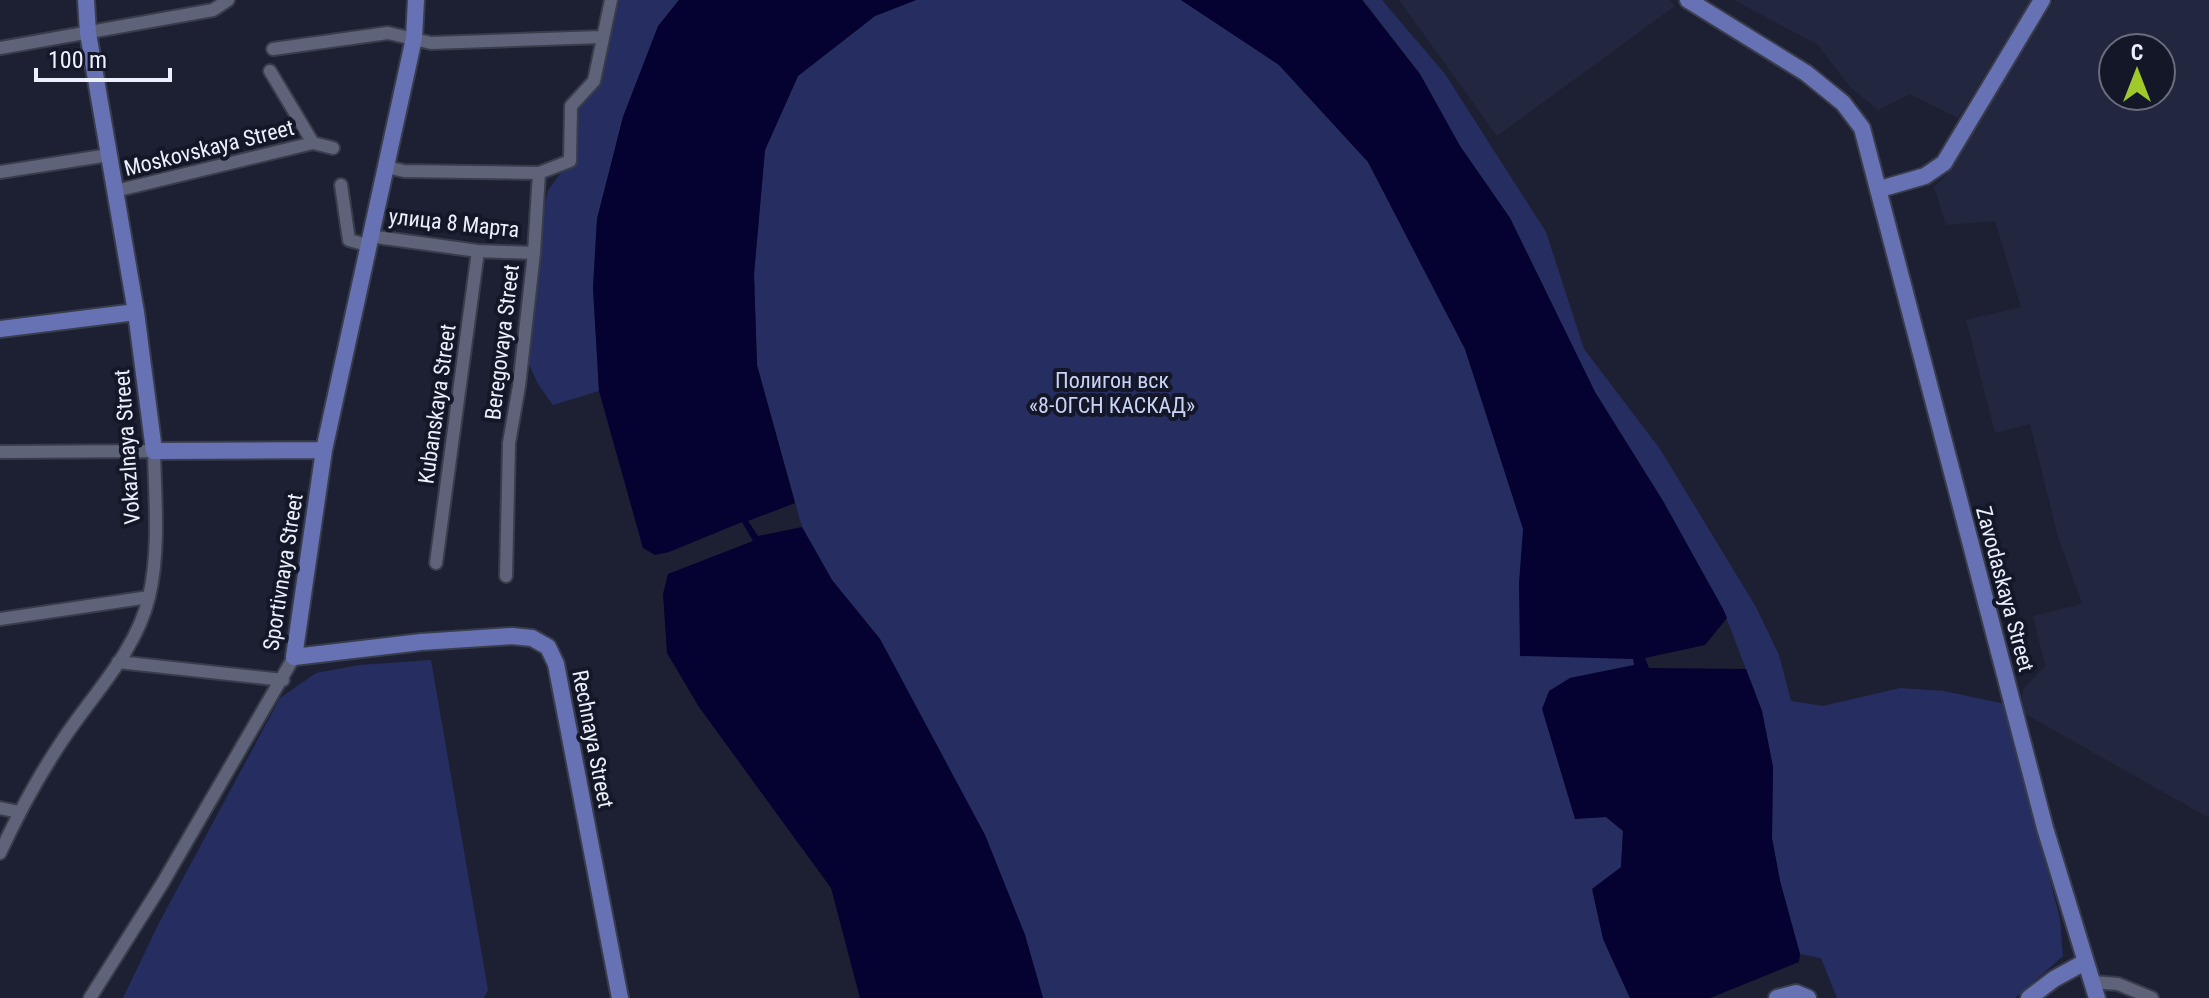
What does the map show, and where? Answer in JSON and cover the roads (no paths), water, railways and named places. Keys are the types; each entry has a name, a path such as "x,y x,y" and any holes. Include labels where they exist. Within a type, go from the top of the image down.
{"main road":[{"name":"Vokazlnaya Street","path":"86,0 88,33 136,312 154,451"},
{"name":"Sportivnaya Street","path":"294,657 324,450 414,38 416,0"},
{"name":"Zavodaskaya Street","path":"1688,0 1806,73 1843,103 1862,128 2045,828 2095,990"},
{"path":"1880,189 1925,176 1944,163 2042,0"},
{"path":"0,329 136,312"},
{"path":"154,451 324,450"},
{"name":"Rechnaya Street","path":"294,657 421,642 512,636 532,638 548,647 556,664 620,998"},
{"path":"2029,998 2054,979 2085,962"},
{"path":"1777,998 1796,993 1808,998"}],"street":[{"path":"0,48 213,10 228,0"},
{"path":"387,167 404,171 539,173 570,161 571,106 594,81 611,0"},
{"path":"273,49 388,33 431,43 601,37"},
{"path":"270,71 313,143 333,148"},
{"name":"Moskovskaya Street","path":"115,191 313,143"},
{"name":"Moskovskaya Street","path":"0,172 109,155"},
{"name":"Beregovaya Street","path":"506,576 509,443 519,386 534,253 539,173"},
{"path":"341,185 349,240 368,241"},
{"name":"улица 8 Марта","path":"368,241 534,253"},
{"name":"Kubanskaya Street","path":"436,563 478,251"},
{"path":"0,452 154,451"},
{"name":"Vokazlnaya Street","path":"0,853 19,812 62,740 137,632 149,597 156,519 154,451"},
{"path":"0,619 149,597"},
{"name":"Sportivnaya Street","path":"90,998 162,884 294,657"},
{"path":"118,662 283,680"},
{"path":"0,808 19,812"},
{"path":"2095,990 2118,984 2152,998"}],"park label":[{"name":"Полигон вск «8-ОГСН КАСКАД»","path":"1112,392"}]}
